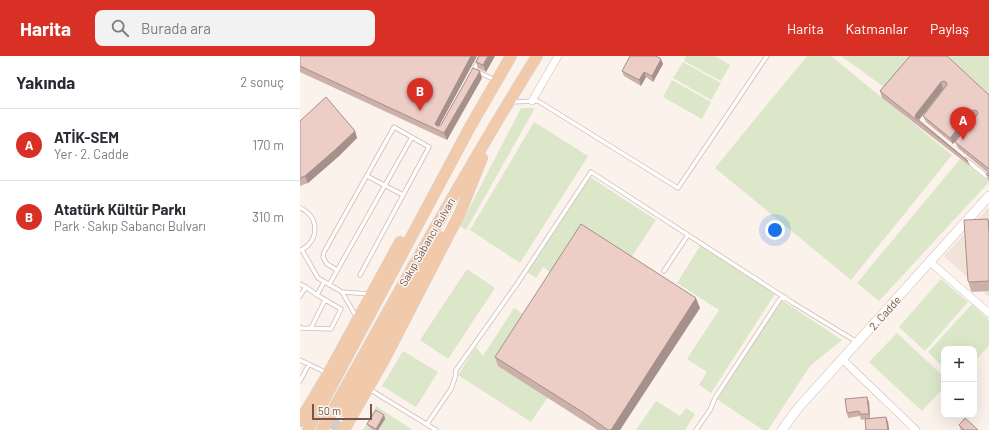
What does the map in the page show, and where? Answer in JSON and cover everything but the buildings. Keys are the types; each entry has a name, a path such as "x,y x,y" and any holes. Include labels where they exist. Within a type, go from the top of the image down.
{"main road":[{"name":"Sakıp Sabancı Bulvarı","path":"322,430 407,276 508,102 537,56"},
{"name":"Sakıp Sabancı Bulvarı","path":"308,430 470,127 510,57"},
{"path":"343,411 453,213 501,115"},
{"path":"300,421 328,374 406,232 470,127"},
{"path":"344,430 388,353 460,213 485,150"}],"street":[{"path":"532,101 558,56"},
{"name":"2. Cadde","path":"782,430 799,407 989,196"},
{"path":"930,262 989,313"},
{"path":"842,359 916,430"}],"lane":[{"path":"470,77 481,56"},
{"path":"508,102 538,101 678,188 767,56"},
{"path":"474,70 496,81"},
{"path":"338,270 327,264 323,257 324,252 394,127 429,147 360,275"},
{"path":"329,285 412,137"},
{"path":"965,158 989,178"},
{"path":"426,424 451,389 456,370 517,284 590,172 858,342"},
{"path":"366,176 403,195"},
{"path":"300,208 308,212 313,220 315,228 314,237 309,244 301,250 318,278 342,292 371,294"},
{"path":"664,271 688,235"},
{"path":"317,295 324,282"},
{"path":"300,284 341,309 330,329 300,327"},
{"path":"300,296 306,287"},
{"path":"342,292 358,318"},
{"path":"696,430 710,410 715,398 780,299 785,297"},
{"path":"311,328 325,300"},
{"path":"300,360 328,374"},
{"path":"300,381 309,364"},
{"path":"368,389 436,430"}],"shaded area":[{"path":"989,207 989,297 944,256"}],"green space":[{"path":"686,56 715,56 730,65 721,81 684,61"},
{"path":"807,56 831,56 952,155 851,280 715,168"},
{"path":"841,56 927,56 954,78 927,112 894,85 888,90"},
{"path":"942,56 989,56 989,97"},
{"path":"683,62 721,83 711,100 673,78"},
{"path":"672,80 711,102 702,119 663,97"},
{"path":"521,108 535,108 466,230 460,226"},
{"path":"534,122 588,156 520,263 470,230"},
{"path":"960,159 989,182 879,301 857,283"},
{"path":"590,177 656,220 629,261 555,275 543,267 536,278 527,272"},
{"path":"700,246 775,294 711,393 699,385 707,372 687,359 719,310 677,283"},
{"path":"467,269 495,288 448,359 420,340"},
{"path":"941,279 968,302 925,351 899,327"},
{"path":"780,299 842,340 810,366 768,430 763,430 715,398"},
{"path":"972,304 989,320 989,346 977,359 977,346 941,346 941,365 928,352"},
{"path":"514,308 529,318 548,397 531,422 458,375 476,347 483,356"},
{"path":"897,333 941,374 941,390 922,411 869,362"},
{"path":"403,351 438,372 416,407 382,386"},
{"path":"656,401 680,416 686,408 695,414 685,430 636,430"},
{"path":"376,406 413,430 363,430"}],"tunnel":[{"path":"333,430 343,411"}],"place":[{"name":"Atatürk Kültür Parkı","path":"420,111"},
{"name":"ATİK-SEM","path":"963,140"}]}
